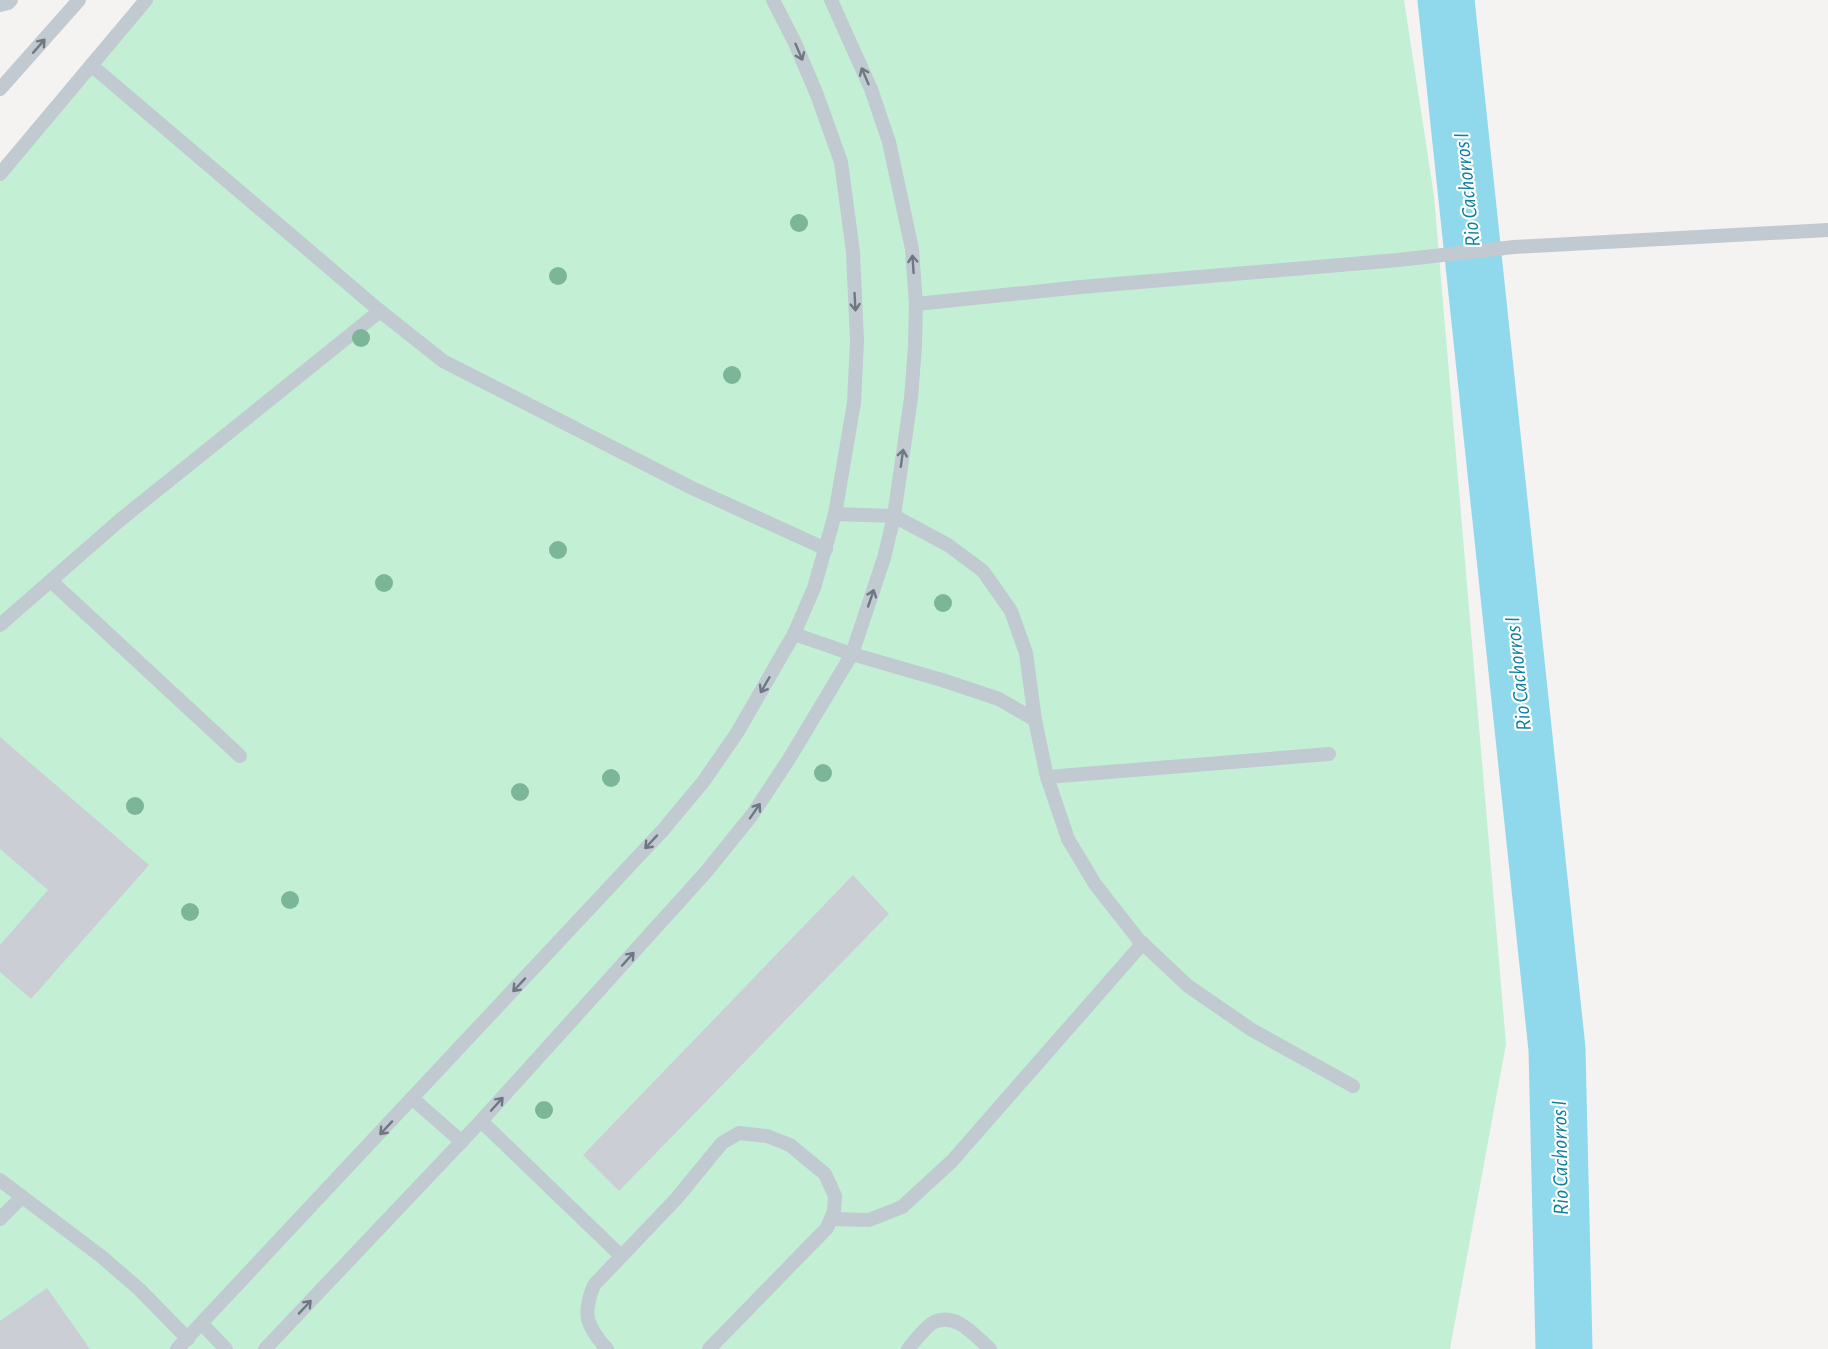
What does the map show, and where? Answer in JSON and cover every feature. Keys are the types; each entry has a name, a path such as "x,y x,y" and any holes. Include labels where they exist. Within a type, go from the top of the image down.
{"lane":[{"path":"0,5 10,0"},
{"path":"0,89 79,0"},
{"path":"0,174 146,0"},
{"path":"177,1349 663,830 703,782 737,733 794,634 814,588 835,514 854,403 857,341 853,252 841,162 817,94 795,42 773,0"},
{"path":"265,1349 462,1142 706,872 752,815 789,759 852,654 884,558 894,516 911,398 916,304 912,249 889,142 871,89 831,0"},
{"path":"91,65 380,311 443,361 692,488 826,549"},
{"path":"916,304 1070,288 1398,260 1514,247 1828,230"},
{"path":"0,625 120,520 380,311"},
{"path":"835,514 894,516 948,545 983,571 1011,611 1026,653 1035,720 1047,777 1068,839 1095,884 1143,943 1188,986 1252,1030 1353,1086"},
{"path":"51,581 240,756"},
{"path":"794,634 999,699 1035,720"},
{"path":"1047,777 1329,754"},
{"path":"831,1219 869,1220 902,1207 952,1161 1143,943"},
{"path":"413,1098 462,1142"},
{"path":"481,1121 620,1255"},
{"path":"607,1349 590,1328 587,1315 588,1299 594,1285 676,1198 722,1143 739,1133 767,1136 790,1145 825,1174 835,1196 834,1211 827,1227 709,1349"},
{"path":"0,1180 102,1257 139,1289 188,1339"},
{"path":"0,1219 22,1197"},
{"path":"908,1349 933,1322 945,1320 959,1322 990,1349"},
{"path":"202,1324 226,1349"}],"green space":[{"path":"140,0 1404,0 1434,196 1506,1044 1450,1349 0,1349 0,164"}],"building":[{"path":"0,737 149,865 31,999 0,972 0,945 48,890 0,849"},
{"path":"853,875 889,914 619,1191 583,1155"},
{"path":"47,1288 90,1349 0,1349 0,1321"}],"waterway":[{"name":"Rio Cachorros I","path":"1446,0 1557,1049 1564,1349"}]}
